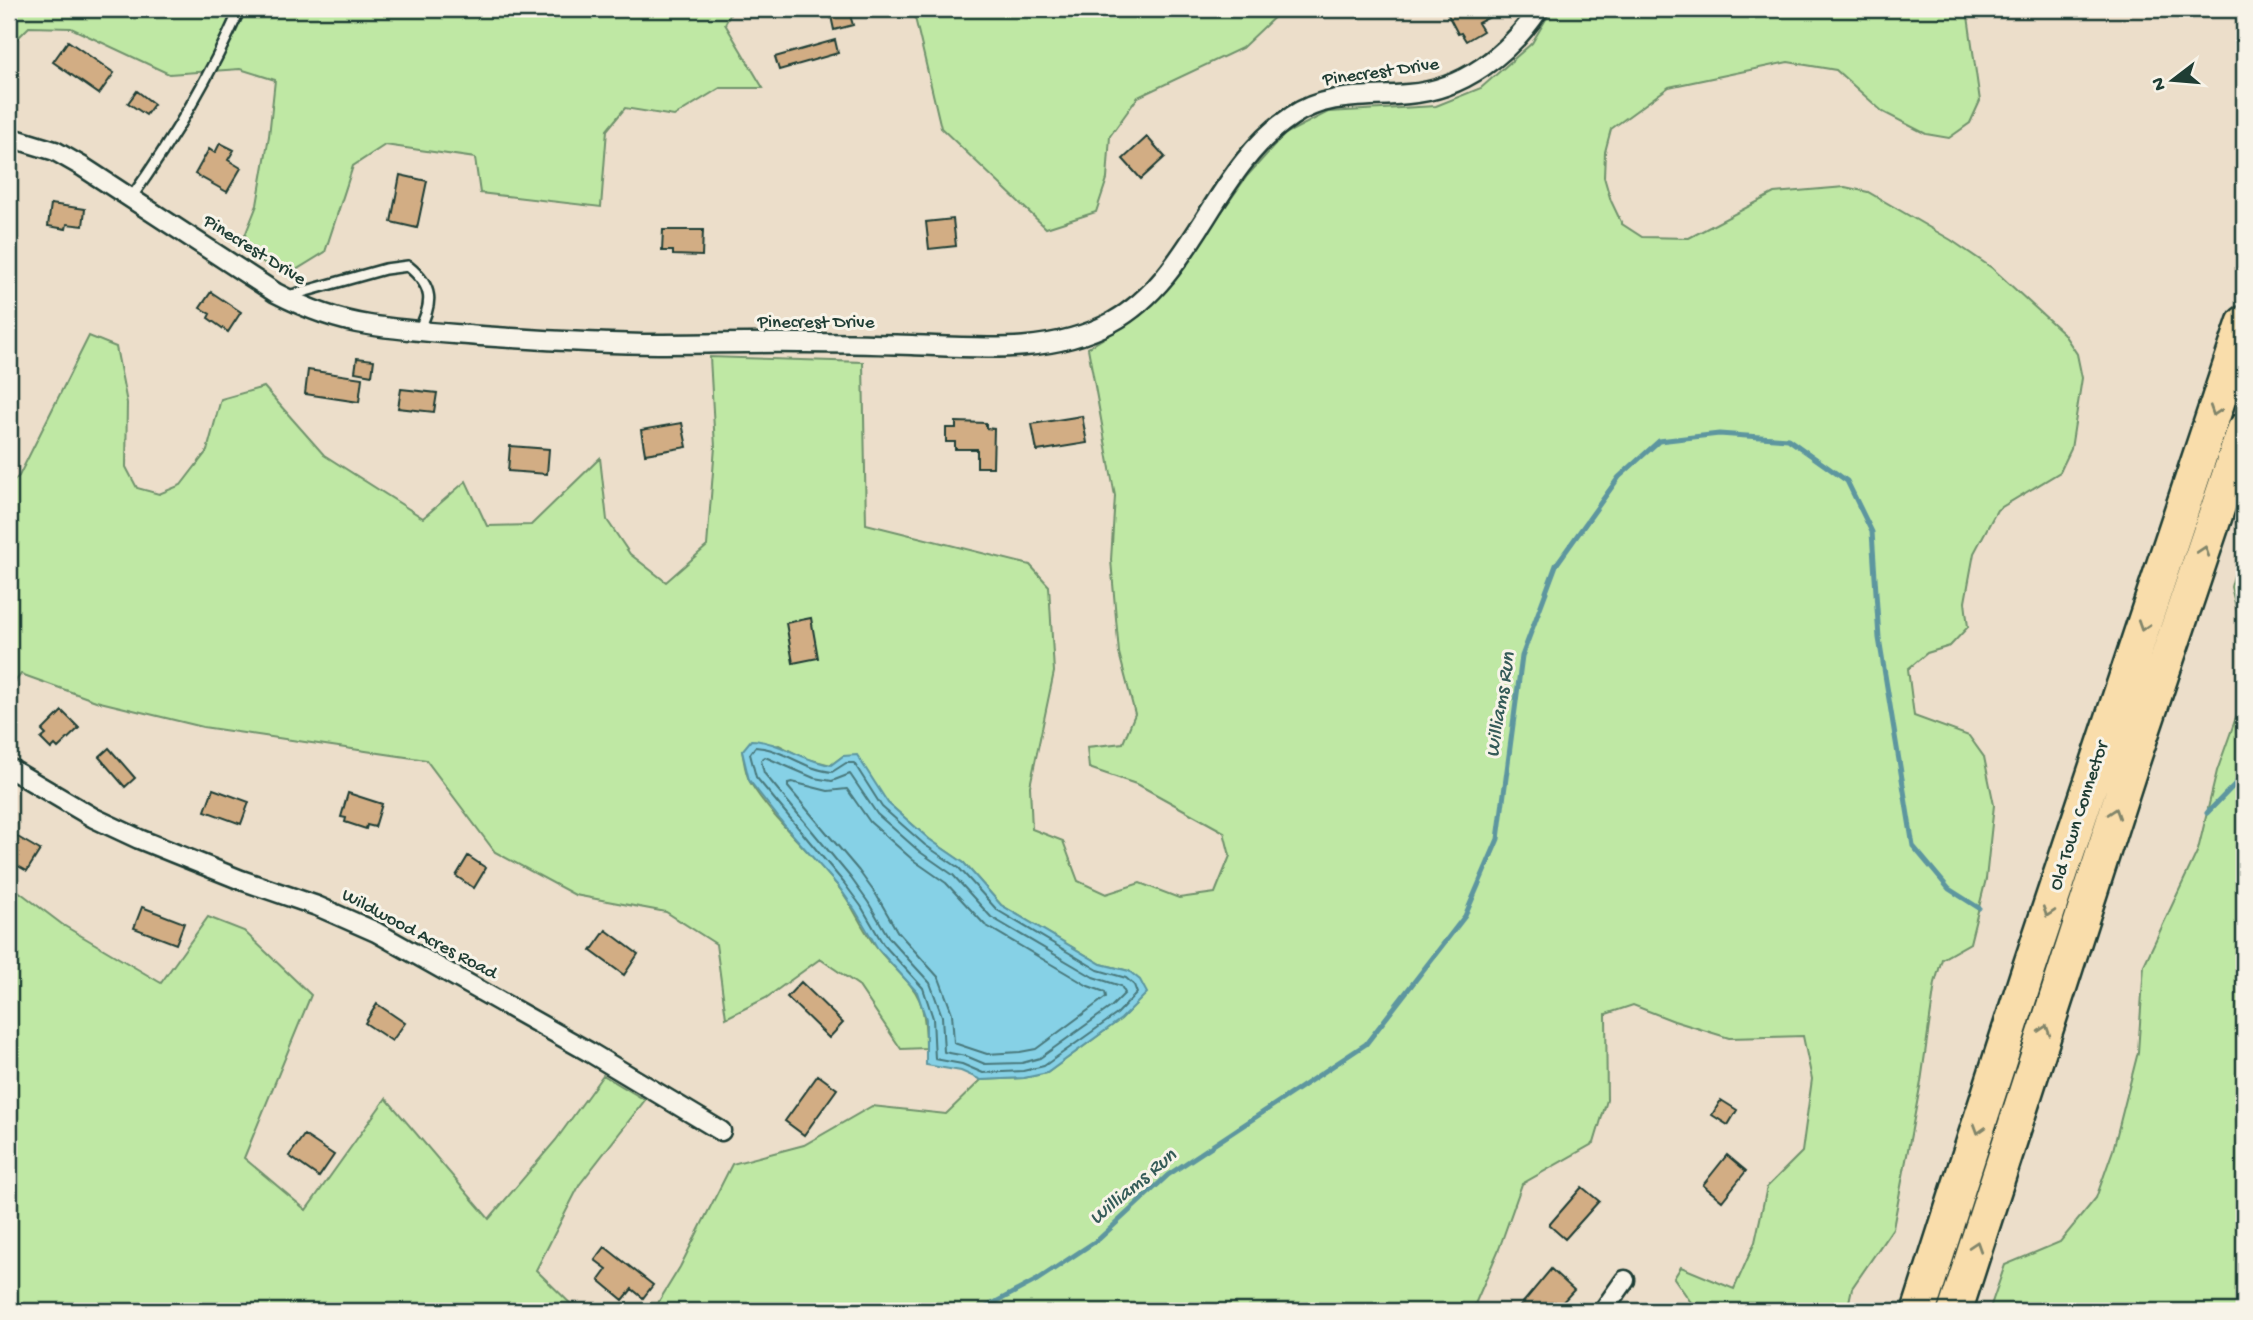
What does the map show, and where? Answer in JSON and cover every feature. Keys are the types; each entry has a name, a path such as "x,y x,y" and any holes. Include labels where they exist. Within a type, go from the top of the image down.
{"highway":[{"name":"Old Town Connector","path":"1919,1311 2031,962 2244,323"},
{"name":"Old Town Connector","path":"1955,1311 2115,814 2244,430"}],"street":[{"name":"Pinecrest Drive","path":"9,137 55,152 285,298 337,318 368,325 524,339 653,344 827,343 992,349 1028,346 1065,340 1097,329 1116,320 1152,290 1191,239 1243,162 1269,134 1292,116 1314,104 1337,97 1407,95 1455,83 1472,74 1511,44 1539,9"},
{"name":"Wildwood Acres Road","path":"9,768 94,818 139,839 241,880 317,906 376,932 591,1053 721,1131"},
{"path":"1603,1311 1625,1280"}],"lane":[{"path":"131,198 192,106 240,9"},
{"path":"285,298 385,269 408,266 419,275 427,288 427,313 419,330"}],"green space":[{"path":"9,9 733,9 725,24 763,88 720,88 674,116 625,108 607,130 601,207 480,193 475,158 385,145 353,166 325,252 286,276 240,248 257,205 275,80 240,69 169,74 71,28 29,27 9,47"},
{"path":"913,9 1283,9 1242,48 1138,97 1110,136 1107,179 1096,212 1046,228 941,128"},
{"path":"1552,9 1967,9 1980,101 1970,123 1949,138 1926,134 1883,112 1836,70 1788,62 1669,87 1611,129 1605,152 1604,177 1611,201 1622,224 1642,237 1689,238 1774,193 1845,187 1868,192 1951,240 1992,268 2063,333 2077,354 2082,378 2071,449 2060,472 1997,510 1974,553 1965,602 1968,627 1950,646 1927,653 1908,669 1914,716 1969,736 1984,757 1994,805 1986,879 1970,943 1942,959 1935,983 1921,1082 1893,1228 1852,1288 1847,1311 1697,1311 1674,1278 1681,1267 1734,1289 1755,1242 1767,1187 1802,1152 1812,1079 1803,1036 1729,1038 1633,1005 1606,1014 1607,1100 1594,1143 1522,1184 1499,1249 1472,1311 653,1311 680,1267 732,1164 804,1145 872,1106 946,1114 981,1080 1024,1078 1047,1073 1121,1019 1146,993 1129,971 1101,964 1001,905 964,863 929,839 888,803 843,756 831,765 804,758 779,745 742,751 748,778 759,796 840,889 872,941 915,991 923,1013 926,1048 901,1049 858,985 820,959 766,998 726,1018 716,944 666,912 575,895 495,852 426,760 203,727 96,701 21,674 9,690 9,486 19,476 89,336 116,347 127,403 126,467 137,488 159,494 181,485 207,451 221,399 264,387 324,455 423,518 466,481 487,526 531,525 600,458 607,520 630,554 666,582 707,546 715,447 710,357 863,362 866,524 1030,565 1049,586 1054,672 1030,786 1032,829 1063,841 1078,881 1106,894 1140,883 1179,898 1215,893 1230,856 1224,832 1139,785 1089,768 1087,747 1123,743 1135,714 1119,653 1111,560 1115,496 1088,348 1141,315 1190,257 1247,176 1285,134 1328,112 1436,106 1481,88 1532,43"},
{"path":"2244,537 2244,639 2231,587"},
{"path":"2244,695 2244,1311 1989,1311 2005,1265 2060,1242 2096,1198 2113,1150 2138,1052 2144,965 2198,850 2217,771"},
{"path":"9,884 63,925 161,983 208,917 244,931 311,995 244,1158 306,1210 386,1098 489,1219 556,1140 603,1075 645,1100 580,1184 536,1270 578,1311 9,1311"}],"water":[{"path":"751,740 772,744 810,760 831,765 843,756 857,755 888,803 929,839 964,863 1001,905 1101,964 1129,971 1140,980 1147,993 1121,1019 1047,1073 1024,1078 981,1080 961,1071 926,1065 926,1019 917,992 878,949 839,887 749,780 742,751"}],"building":[{"path":"1445,9 1505,9 1478,23 1483,31 1466,41 1461,33 1458,34"},
{"path":"849,12 853,25 834,30 831,16"},
{"path":"835,40 838,53 779,70 775,57"},
{"path":"68,41 114,73 99,94 53,62"},
{"path":"137,91 154,104 146,115 128,103"},
{"path":"1147,137 1165,157 1141,179 1123,159"},
{"path":"220,143 234,150 228,160 241,168 227,192 195,174 209,149 215,153"},
{"path":"400,175 427,181 417,228 391,222"},
{"path":"51,204 85,209 83,226 67,224 66,229 48,226"},
{"path":"953,219 956,246 929,249 926,222"},
{"path":"663,230 703,230 702,256 673,255 673,251 662,251"},
{"path":"211,292 241,312 228,332 208,318 210,314 200,308"},
{"path":"357,358 374,360 372,375 355,372"},
{"path":"308,370 362,378 359,402 305,394"},
{"path":"401,389 437,393 434,412 398,408"},
{"path":"1082,416 1087,443 1037,451 1032,424"},
{"path":"956,422 986,423 986,428 994,429 993,467 977,467 977,449 955,449 955,442 946,442 946,428 956,428"},
{"path":"682,423 687,447 645,454 641,430"},
{"path":"510,446 549,449 547,474 508,471"},
{"path":"811,618 818,658 793,663 786,623"},
{"path":"62,711 79,728 58,748 55,745 51,749 41,739 46,735 42,731"},
{"path":"109,748 135,778 125,787 99,757"},
{"path":"213,789 249,802 241,824 205,811"},
{"path":"348,793 382,804 375,827 367,825 366,829 345,822 346,818 341,817"},
{"path":"9,832 40,850 27,871 9,861"},
{"path":"468,856 486,868 474,888 456,876"},
{"path":"142,907 184,923 176,944 134,928"},
{"path":"606,930 638,954 624,975 591,951"},
{"path":"801,982 843,1023 829,1038 787,997"},
{"path":"377,1004 405,1023 392,1041 365,1023"},
{"path":"818,1075 837,1089 804,1135 785,1121"},
{"path":"1721,1100 1737,1110 1728,1125 1712,1115"},
{"path":"304,1135 334,1155 319,1177 289,1156"},
{"path":"1727,1155 1746,1171 1722,1201 1703,1185"},
{"path":"1582,1187 1599,1201 1565,1239 1549,1225"},
{"path":"605,1247 653,1285 643,1298 632,1289 623,1300 599,1280 607,1269 595,1260"},
{"path":"1551,1269 1574,1290 1559,1306 1555,1302 1547,1311 1516,1311"}],"waterway":[{"name":"Williams Run","path":"979,1311 1037,1280 1099,1239 1168,1175 1366,1044 1465,916 1498,839 1522,656 1556,565 1619,477 1659,441 1719,434 1788,439 1847,481 1872,532 1879,638 1913,846 1949,889 1979,908"},
{"name":"Williams Run","path":"2207,813 2244,775"}]}
